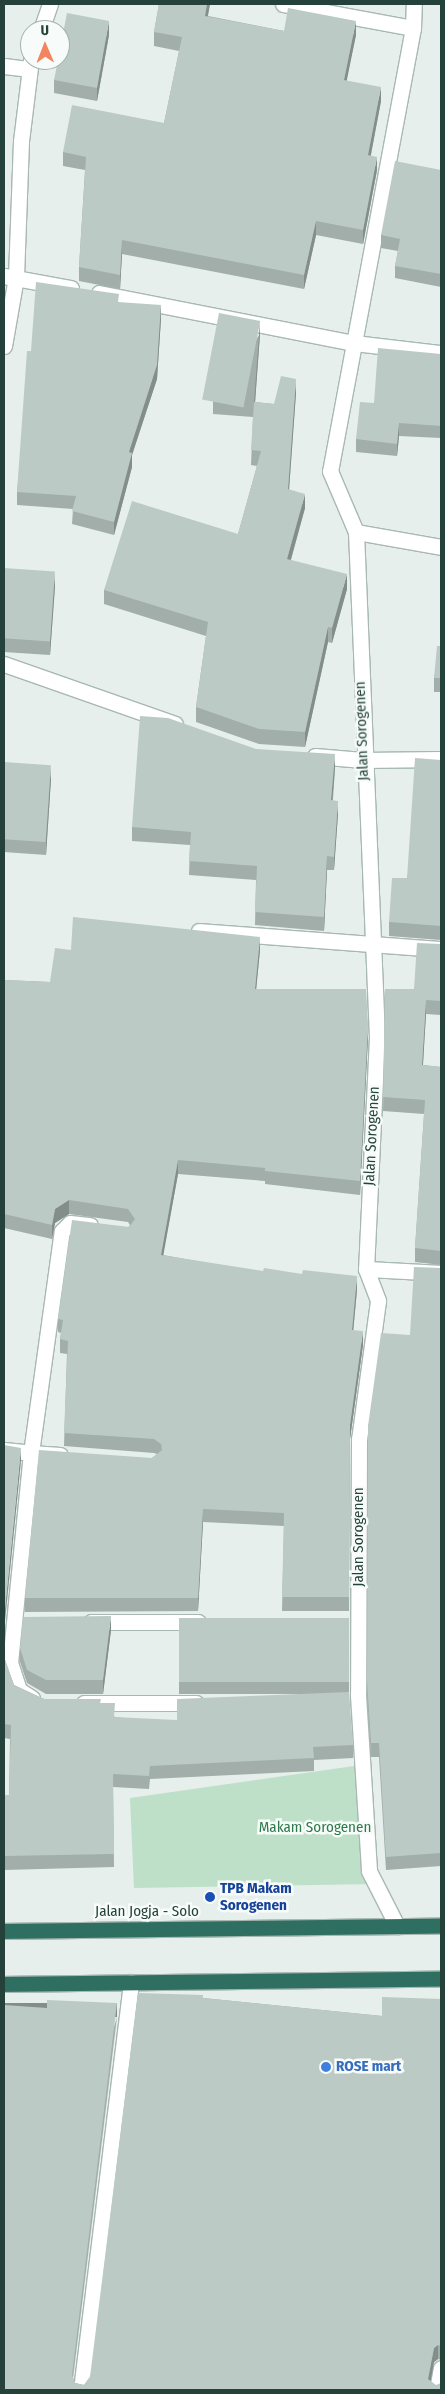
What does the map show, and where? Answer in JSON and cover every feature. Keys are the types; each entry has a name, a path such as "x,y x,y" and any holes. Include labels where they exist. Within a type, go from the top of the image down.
{"highway":[{"name":"Jalan Jogja - Solo","path":"4,1931 441,1926"},
{"path":"4,1984 441,1979"}],"street":[{"path":"44,20 50,4"},
{"path":"283,4 412,28"},
{"name":"Jalan Sorogenen","path":"397,1926 369,1871 358,1695 359,1439 378,1301 366,1270 377,1037 363,760 356,532 330,471 412,28 414,4"},
{"path":"4,66 20,65"},
{"path":"4,346 28,70"},
{"path":"10,277 354,343 441,352"},
{"path":"356,532 441,547"},
{"path":"4,664 191,730"},
{"path":"296,755 363,760 441,759"},
{"path":"186,930 441,949"},
{"path":"44,1702 19,1690 14,1680 10,1663 31,1453 62,1231 70,1223 108,1228"},
{"path":"366,1270 441,1273"},
{"path":"4,1450 78,1456"},
{"path":"340,1620 359,1620"},
{"path":"13,1621 32,1621"},
{"path":"79,1622 214,1622"},
{"path":"338,1696 358,1695"},
{"path":"72,1703 215,1702"},
{"path":"80,2390 131,1982"},
{"path":"437,2390 441,2368"}],"green space":[{"name":"Makam Sorogenen","path":"368,1764 376,1884 134,1888 130,1798"}],"building":[{"path":"159,4 207,4 205,16 284,31 288,8 356,21 344,80 381,87 368,155 377,157 363,230 316,221 304,275 122,240 120,275 79,267 86,157 63,152 72,105 164,123 182,37 154,32"},
{"path":"67,13 109,21 97,88 54,80 56,70 70,70 70,20 66,20"},
{"path":"395,161 441,170 441,274 395,266 400,239 381,235"},
{"path":"36,282 119,294 118,302 161,305 157,365 129,452 132,453 114,522 72,511 76,496 17,492 27,351 31,351"},
{"path":"219,313 260,321 243,407 202,399"},
{"path":"378,348 441,354 441,426 399,423 397,444 356,439 360,402 374,403"},
{"path":"281,376 296,379 288,489 305,494 287,559 347,574 332,628 328,627 305,732 259,729 196,707 208,622 104,590 132,501 238,534 261,451 251,450 254,402 274,404"},
{"path":"4,568 55,572 50,641 4,638"},
{"path":"437,646 441,646 441,678 434,678"},
{"path":"140,716 168,718 256,749 335,754 331,800 338,801 334,857 327,856 324,917 255,912 257,866 189,861 191,832 132,827"},
{"path":"415,758 441,760 441,926 389,922 392,878 407,878"},
{"path":"4,762 51,765 46,842 4,839"},
{"path":"73,917 260,937 255,989 366,989 368,1024 360,1181 265,1171 265,1168 178,1160 161,1255 263,1271 264,1268 302,1274 303,1270 357,1276 352,1330 363,1331 350,1425 349,1597 282,1597 284,1513 203,1509 198,1598 25,1598 39,1450 152,1458 162,1450 161,1444 154,1439 64,1433 68,1341 60,1339 63,1320 58,1319 72,1220 129,1227 135,1219 128,1209 69,1200 55,1209 52,1225 4,1214 4,980 50,982 55,948 71,950"},
{"path":"417,943 441,944 441,1001 426,1000 422,1065 441,1067 441,1251 415,1248 425,1100 383,1097 385,989 414,989"},
{"path":"414,1267 441,1268 441,1853 386,1857 379,1743 371,1743 367,1681 368,1426 381,1333 410,1335"},
{"path":"4,1445 21,1448 4,1618"},
{"path":"111,1616 103,1680 46,1680 27,1670 20,1648 23,1617"},
{"path":"179,1618 349,1618 349,1682 179,1682"},
{"path":"4,1657 14,1685 44,1699 101,1699 100,1703 115,1703 114,1717 177,1720 177,1699 349,1692 353,1745 313,1747 314,1758 150,1766 149,1776 113,1774 114,1854 4,1856 4,1795 9,1795 11,1725 4,1724"},
{"path":"138,1993 203,1995 203,1998 382,2016 382,1997 441,1999 441,2346 438,2345 434,2348 428,2379 436,2385 441,2383 441,2390 4,2390 4,2005 47,2008 47,2000 117,2003 72,2375 75,2383 84,2385 90,2377"}],"place":[{"name":"TPB Makam Sorogenen","path":"210,1897"},
{"name":"ROSE mart","path":"326,2067"}]}
